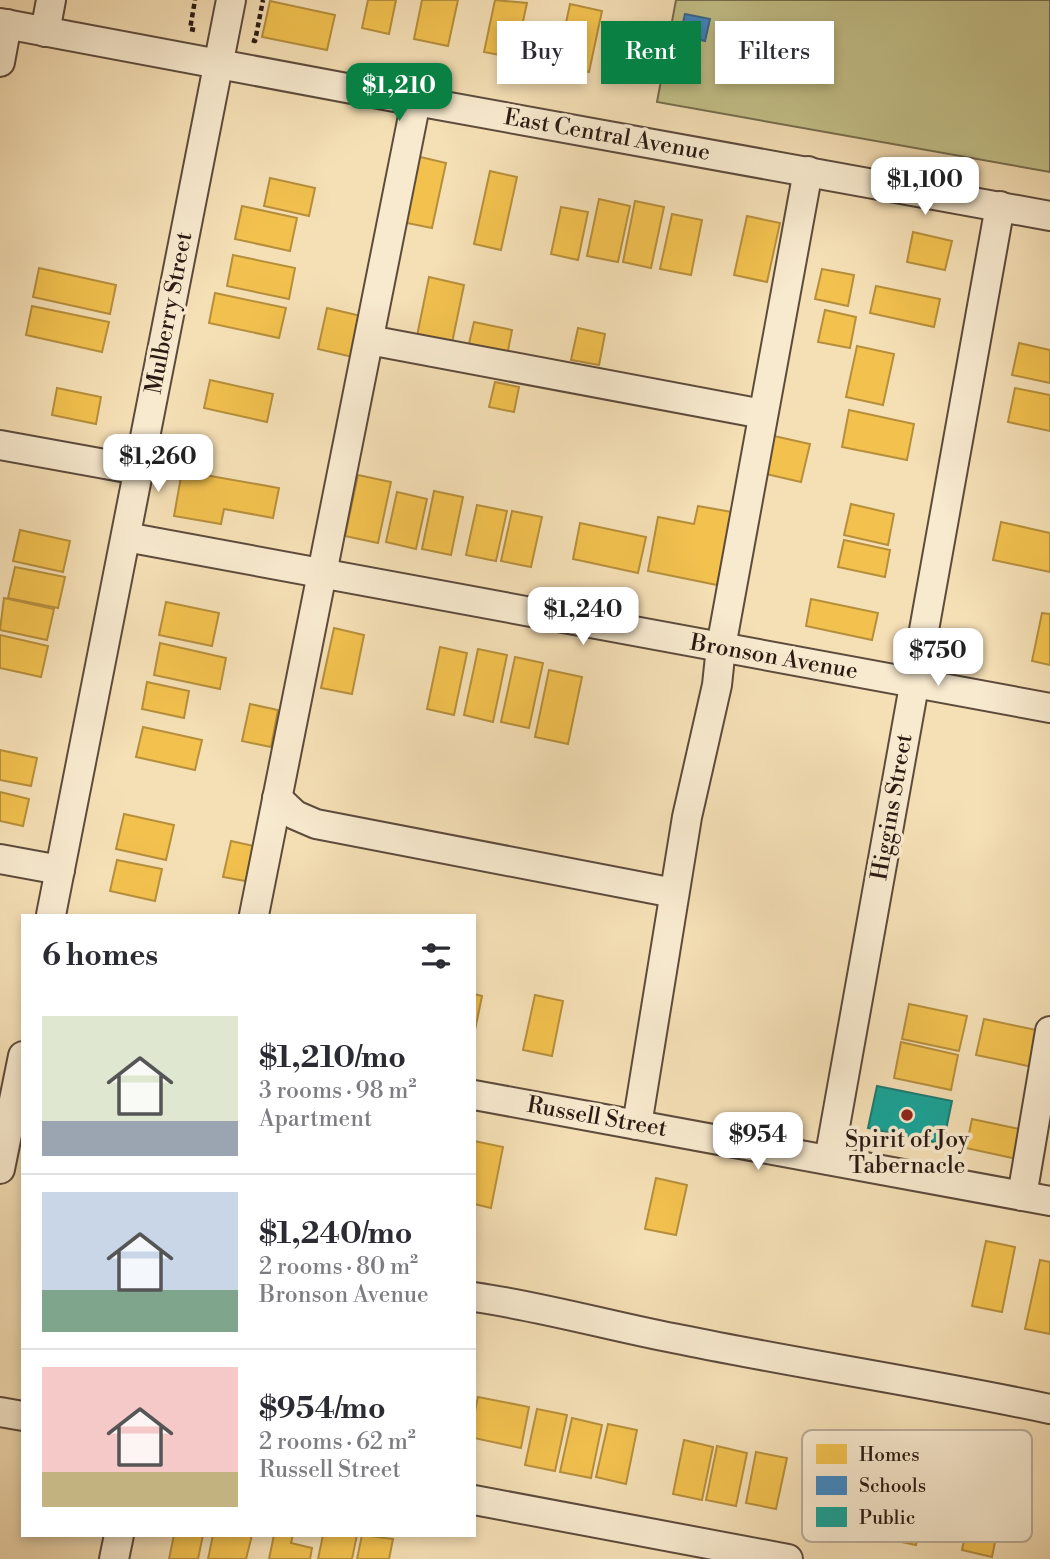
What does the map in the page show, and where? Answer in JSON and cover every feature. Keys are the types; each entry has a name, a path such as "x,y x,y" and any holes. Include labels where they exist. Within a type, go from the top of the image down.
{"street":[{"path":"45,32 51,0"},
{"name":"Mulberry Street","path":"51,914 231,0"},
{"path":"0,62 3,24"},
{"name":"East Central Avenue","path":"3,24 1050,216"},
{"path":"254,914 416,101"},
{"path":"637,1125 687,817 718,685 721,647 808,171"},
{"name":"Higgins Street","path":"829,1160 1000,206"},
{"path":"369,340 763,414"},
{"path":"0,445 138,470"},
{"name":"Bronson Avenue","path":"126,537 1050,708"},
{"path":"278,798 295,815 316,824 674,893"},
{"path":"0,859 60,870"},
{"path":"1022,1196 1050,1031"},
{"path":"0,1169 21,1066"},
{"name":"Russell Street","path":"476,1095 1050,1201"},
{"path":"476,1297 563,1312 705,1345 960,1390 1050,1409"},
{"path":"0,1412 21,1416"},
{"path":"476,1500 788,1559"},
{"path":"114,1559 119,1537"}],"shaded area":[{"path":"676,0 1050,0 1050,172 657,102 660,84 701,84 701,21 672,21"}],"building: Homes":[{"path":"368,0 396,0 389,34 362,28"},
{"path":"422,0 458,0 448,46 414,39"},
{"path":"495,0 527,3 523,21 497,21 497,55 484,52"},
{"path":"270,1 335,15 327,50 262,37"},
{"path":"570,4 602,11 589,72 587,21 566,21"},
{"path":"416,156 446,163 432,228 402,222"},
{"path":"490,171 517,177 501,250 474,244"},
{"path":"270,178 315,188 309,216 264,206"},
{"path":"599,199 630,206 618,262 587,256"},
{"path":"635,201 664,207 651,268 623,262"},
{"path":"242,206 297,218 290,251 235,239"},
{"path":"561,207 588,212 578,260 551,254"},
{"path":"672,214 702,220 691,275 660,269"},
{"path":"747,216 780,223 767,282 734,275"},
{"path":"913,232 952,241 945,270 907,262"},
{"path":"233,255 295,268 289,299 227,286"},
{"path":"39,268 116,285 110,314 33,297"},
{"path":"822,269 854,275 848,306 815,299"},
{"path":"429,277 464,285 452,343 417,336"},
{"path":"876,286 940,299 934,327 870,313"},
{"path":"215,293 286,308 279,338 209,323"},
{"path":"32,306 109,322 102,352 26,335"},
{"path":"327,308 361,316 353,357 318,349"},
{"path":"825,310 856,317 850,348 818,342"},
{"path":"474,322 512,330 507,356 468,348"},
{"path":"578,328 605,334 599,365 571,360"},
{"path":"1019,343 1050,350 1050,383 1012,375"},
{"path":"857,346 894,354 883,405 846,397"},
{"path":"210,380 273,394 267,422 204,408"},
{"path":"495,382 519,387 514,412 489,407"},
{"path":"57,388 101,397 96,424 52,415"},
{"path":"1015,388 1050,395 1050,431 1008,422"},
{"path":"849,410 914,424 907,460 842,447"},
{"path":"774,436 810,444 801,482 766,474"},
{"path":"182,471 279,488 273,518 224,509 221,524 174,516"},
{"path":"358,475 391,482 378,543 345,536"},
{"path":"434,491 463,497 451,555 422,549"},
{"path":"397,492 427,499 416,549 386,542"},
{"path":"851,504 894,514 888,545 844,535"},
{"path":"477,505 507,511 496,561 466,555"},
{"path":"698,506 732,512 717,585 648,571 658,517 694,524"},
{"path":"512,511 542,517 531,567 501,561"},
{"path":"1001,522 1050,533 1050,572 993,560"},
{"path":"580,523 646,537 638,573 573,559"},
{"path":"20,530 70,541 63,572 13,561"},
{"path":"844,540 890,550 885,577 838,567"},
{"path":"15,567 65,577 58,608 8,598"},
{"path":"4,598 54,609 47,640 0,630"},
{"path":"811,599 878,613 872,640 806,626"},
{"path":"166,602 219,613 212,646 159,635"},
{"path":"1042,613 1050,614 1050,665 1032,661"},
{"path":"334,628 364,635 352,694 321,688"},
{"path":"0,635 48,646 41,677 0,668"},
{"path":"160,643 226,658 220,689 154,675"},
{"path":"440,647 467,653 454,715 427,709"},
{"path":"478,649 507,655 493,722 464,715"},
{"path":"515,657 543,663 529,728 501,722"},
{"path":"549,670 582,677 568,744 535,737"},
{"path":"147,682 189,691 184,718 142,709"},
{"path":"250,704 278,710 271,747 242,741"},
{"path":"143,727 202,740 195,770 136,757"},
{"path":"0,750 37,758 31,786 0,780"},
{"path":"0,792 29,799 23,826 0,821"},
{"path":"124,814 174,825 166,860 116,849"},
{"path":"231,841 258,847 251,882 223,877"},
{"path":"117,860 162,869 155,901 110,891"},
{"path":"476,994 482,996 476,1025"},
{"path":"535,995 563,1001 552,1056 523,1050"},
{"path":"909,1004 967,1016 959,1051 902,1039"},
{"path":"984,1019 1041,1031 1033,1067 976,1055"},
{"path":"901,1042 958,1055 951,1090 894,1078"},
{"path":"972,1119 1024,1130 1017,1159 966,1148"},
{"path":"476,1141 503,1147 491,1208 476,1204"},
{"path":"656,1178 687,1185 676,1235 645,1229"},
{"path":"986,1241 1015,1247 1002,1312 972,1306"},
{"path":"1040,1260 1050,1262 1050,1334 1025,1329"},
{"path":"478,1397 529,1407 521,1448 476,1438"},
{"path":"537,1409 567,1415 555,1471 525,1465"},
{"path":"572,1418 602,1425 591,1478 560,1472"},
{"path":"608,1424 637,1430 626,1484 596,1477"},
{"path":"684,1440 713,1447 702,1500 673,1494"},
{"path":"717,1446 747,1453 736,1506 706,1500"},
{"path":"756,1452 787,1458 776,1509 746,1503"},
{"path":"174,1537 203,1537 198,1559 169,1559"},
{"path":"213,1537 252,1537 246,1559 208,1559"},
{"path":"274,1537 292,1537 291,1543 312,1548 310,1559 269,1559"},
{"path":"323,1537 357,1537 352,1559 318,1559"},
{"path":"362,1537 393,1539 389,1559 357,1559"},
{"path":"964,1542 995,1542 992,1557 962,1550"}],"building: Schools":[{"path":"685,14 710,19 705,41 701,40 701,21 683,21"}],"building: Public":[{"path":"877,1086 952,1101 943,1144 868,1128"}],"place":[{"name":"Spirit of Joy Tabernacle","path":"907,1115"}]}
